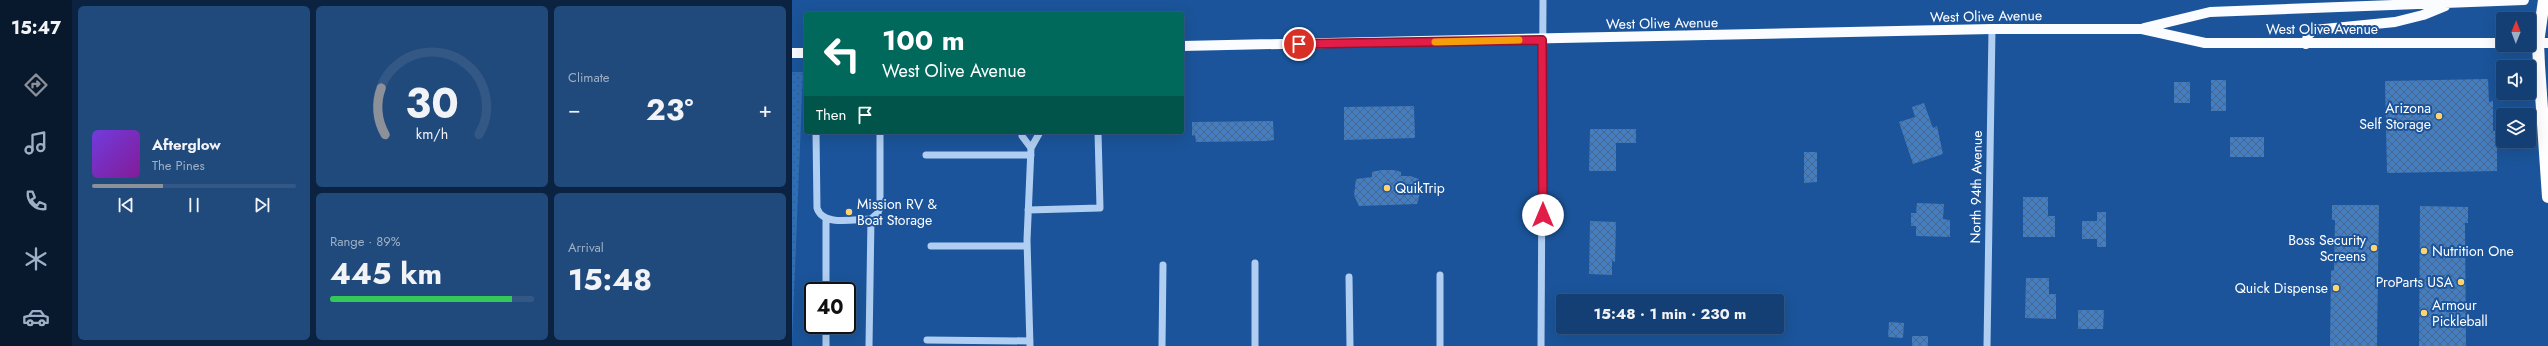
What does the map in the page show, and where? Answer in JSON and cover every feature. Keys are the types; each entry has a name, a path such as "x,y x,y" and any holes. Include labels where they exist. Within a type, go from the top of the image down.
{"highway":[{"path":"2544,0 2538,43 2548,197"}],"main road":[{"name":"West Olive Avenue","path":"2142,29 2210,12 2303,4 2453,3 2524,0"},
{"path":"2306,44 2308,35 2314,30 2395,22 2423,15 2453,3"},
{"name":"West Olive Avenue","path":"1184,46 1542,40 1992,29 2142,29 2205,43 2496,43"},
{"path":"792,53 804,53"}],"street":[{"path":"1541,346 1543,0"},
{"name":"North 94th Avenue","path":"1987,346 1992,29"},
{"path":"816,134 817,208 819,215 826,220 871,219 878,214 880,206 880,134"},
{"path":"1022,134 1031,151"},
{"path":"927,340 1030,343 1027,246 1028,210 1031,151 1039,134"},
{"path":"1028,210 1100,208 1098,134"},
{"path":"926,155 1031,151"},
{"path":"869,346 871,219"},
{"path":"826,220 826,282"},
{"path":"931,246 1027,246"},
{"path":"1255,263 1255,346"},
{"path":"1162,346 1163,265"},
{"path":"1440,275 1440,346"},
{"path":"1349,277 1350,346"},
{"path":"826,334 826,346"}],"shaded area":[{"path":"792,72 803,72 792,342"}],"building":[{"name":"Arizona Self Storage","path":"2488,79 2489,102 2493,101 2493,131 2496,131 2497,171 2387,173 2385,81"},
{"path":"2211,80 2226,80 2226,111 2211,111"},
{"path":"2174,82 2190,82 2190,103 2174,103"},
{"path":"1924,103 1933,128 1937,126 1943,154 1913,164 1899,122 1915,117 1912,107"},
{"name":"QuikTrip","path":"1414,106 1415,138 1344,140 1344,107"},
{"path":"1273,121 1274,140 1196,142 1195,135 1192,136 1192,122"},
{"path":"1590,129 1636,129 1636,143 1616,143 1616,171 1589,171"},
{"path":"2230,137 2264,137 2264,157 2230,157"},
{"path":"1804,152 1817,152 1817,182 1804,183"},
{"name":"QuikTrip","path":"1394,170 1401,172 1401,176 1410,176 1419,179 1422,187 1417,204 1359,206 1354,195 1356,179 1372,177 1372,172"},
{"path":"2023,197 2048,197 2048,216 2055,216 2055,237 2023,237"},
{"path":"1917,203 1944,204 1943,219 1950,220 1950,237 1916,236 1916,226 1911,226 1911,213 1916,213"},
{"path":"2332,205 2379,205 2377,346 2330,346 2331,271 2334,270 2335,220 2332,220"},
{"path":"2420,206 2468,207 2468,223 2465,223 2466,346 2419,346"},
{"path":"2097,212 2106,212 2106,247 2097,247 2097,239 2082,239 2082,221 2097,221"},
{"path":"1590,221 1616,222 1615,262 1612,261 1612,275 1589,274"},
{"path":"2026,278 2049,278 2049,294 2056,294 2056,319 2025,318"},
{"path":"2078,310 2104,310 2103,329 2078,329"},
{"path":"1889,322 1904,323 1903,338 1888,337"},
{"path":"1912,336 1928,336 1928,346 1912,346"}],"slow traffic":[{"path":"1435,42 1519,40"}],"place":[{"name":"Arizona Self Storage","path":"2439,116"},
{"name":"QuikTrip","path":"1387,188"},
{"name":"Mission RV & Boat Storage","path":"849,212"},
{"name":"Boss Security Screens","path":"2374,248"},
{"name":"Nutrition One","path":"2424,251"},
{"name":"ProParts USA","path":"2461,282"},
{"name":"Quick Dispense","path":"2336,288"},
{"name":"Armour Pickleball","path":"2424,313"}],"route":[{"path":"1299,44 1542,40 1543,215"}]}
